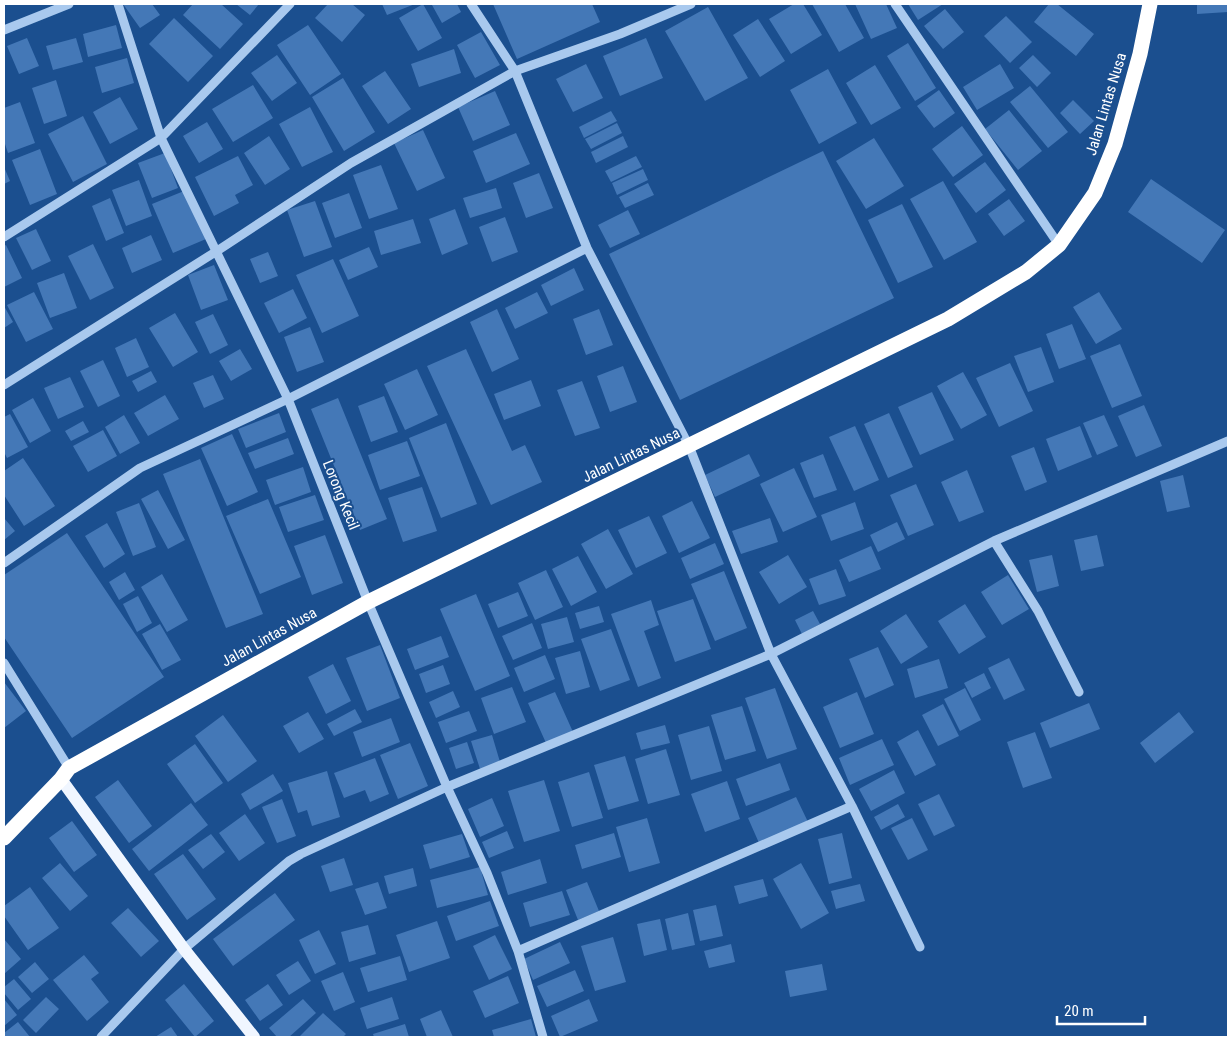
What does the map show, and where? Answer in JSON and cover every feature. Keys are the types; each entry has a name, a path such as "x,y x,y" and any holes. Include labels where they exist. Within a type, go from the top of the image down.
{"highway":[{"name":"Jalan Lintas Nusa","path":"4,838 65,774 368,602 948,319 1026,272 1059,245 1095,193 1115,144 1140,54 1150,4"}],"main road":[{"path":"65,774 184,949 254,1037"}],"street":[{"path":"4,30 69,4"},
{"name":"Lorong Kecil","path":"118,4 161,138 288,399 368,602 447,787 487,873 518,951 543,1037"},
{"path":"4,237 161,138 290,4"},
{"path":"471,4 516,71 586,248 688,446 771,654 852,806 920,947"},
{"path":"4,386 217,251 351,163 516,71 620,34 691,4"},
{"path":"896,4 1059,245"},
{"path":"4,563 140,468 288,399 586,248"},
{"path":"101,1037 184,949 289,861 301,854 447,787 771,654 994,541 1228,441"},
{"path":"994,541 1038,611 1079,692"},
{"path":"4,663 65,774"},
{"path":"518,951 852,806"}],"building":[{"path":"123,4 152,4 160,15 140,28"},
{"path":"193,4 221,4 243,24 220,49 183,15"},
{"path":"236,4 259,4 250,15"},
{"path":"328,4 352,4 365,15 342,42 315,18"},
{"path":"382,4 415,4 387,15"},
{"path":"423,4 442,38 418,51 399,18"},
{"path":"457,4 461,12 442,23 432,5"},
{"path":"493,4 592,4 600,22 517,59"},
{"path":"794,4 803,4 822,35 791,54 769,19"},
{"path":"812,4 845,4 864,38 839,52"},
{"path":"855,4 886,4 897,28 871,39"},
{"path":"908,4 943,4 918,20"},
{"path":"1049,4 1057,4 1094,34 1076,56 1034,22"},
{"path":"1197,4 1228,4 1228,12 1197,14"},
{"path":"708,7 748,78 705,101 665,31"},
{"path":"945,9 964,32 943,49 924,26"},
{"path":"1006,16 1032,42 1010,63 984,36"},
{"path":"174,18 213,56 188,82 149,44"},
{"path":"758,19 785,61 760,77 733,35"},
{"path":"116,25 122,48 88,57 83,34"},
{"path":"308,25 341,74 310,95 277,45"},
{"path":"481,32 500,65 475,78 457,45"},
{"path":"27,38 39,66 19,74 7,46"},
{"path":"76,38 83,62 53,70 46,46"},
{"path":"646,38 663,78 620,96 603,56"},
{"path":"908,43 936,88 915,101 887,56"},
{"path":"454,49 461,73 419,87 411,64"},
{"path":"277,55 297,83 272,101 251,73"},
{"path":"1033,55 1051,73 1037,87 1019,68"},
{"path":"127,58 134,83 102,93 95,67"},
{"path":"586,64 603,98 573,112 556,79"},
{"path":"1000,64 1014,88 977,110 963,87"},
{"path":"875,65 901,108 871,125 846,83"},
{"path":"828,69 857,123 819,144 790,90"},
{"path":"385,71 411,109 388,124 362,86"},
{"path":"343,78 375,132 344,151 312,97"},
{"path":"56,80 67,116 44,124 32,88"},
{"path":"253,85 273,118 233,142 212,109"},
{"path":"1030,86 1068,132 1048,148 1010,102"},
{"path":"939,90 955,113 934,128 917,106"},
{"path":"495,91 510,125 473,141 458,107"},
{"path":"120,97 138,129 110,144 93,112"},
{"path":"1073,100 1094,121 1080,134 1060,113"},
{"path":"20,102 35,143 8,153 4,141 4,108"},
{"path":"310,107 333,152 302,167 279,124"},
{"path":"1009,110 1042,151 1018,170 985,129"},
{"path":"611,111 617,121 584,138 579,127"},
{"path":"83,116 107,164 73,182 48,134"},
{"path":"207,122 223,149 199,163 183,136"},
{"path":"617,123 622,133 591,149 585,139"},
{"path":"962,126 983,155 953,177 932,149"},
{"path":"423,130 445,178 417,191 394,143"},
{"path":"516,133 530,164 486,183 473,151"},
{"path":"269,136 290,169 265,185 244,153"},
{"path":"623,136 628,147 596,163 591,152"},
{"path":"874,138 904,186 866,209 836,161"},
{"path":"40,149 57,194 30,205 12,160"},
{"path":"823,151 894,298 680,400 609,254"},
{"path":"165,153 178,188 152,198 138,163"},
{"path":"238,156 253,185 235,195 239,203 214,216 195,177"},
{"path":"636,156 642,167 611,182 605,171"},
{"path":"985,162 1006,190 976,213 954,184"},
{"path":"381,165 398,209 369,219 353,175"},
{"path":"4,167 10,181 4,184"},
{"path":"643,169 648,180 617,195 612,183"},
{"path":"539,173 553,208 526,218 513,183"},
{"path":"1151,179 1225,230 1202,263 1128,212"},
{"path":"139,180 152,216 126,226 112,190"},
{"path":"943,181 977,242 944,260 910,199"},
{"path":"648,183 654,195 625,208 619,197"},
{"path":"496,188 502,208 470,218 463,198"},
{"path":"184,191 206,239 173,253 152,204"},
{"path":"349,193 362,228 335,238 322,203"},
{"path":"110,198 124,233 106,241 92,206"},
{"path":"1009,199 1025,221 1004,236 988,214"},
{"path":"315,201 332,247 304,257 287,210"},
{"path":"902,204 933,267 898,283 868,220"},
{"path":"455,209 468,244 442,255 429,219"},
{"path":"628,210 640,234 610,248 598,225"},
{"path":"505,217 518,252 492,262 479,227"},
{"path":"413,219 421,243 381,255 374,231"},
{"path":"36,229 51,261 32,270 16,238"},
{"path":"151,235 162,260 132,273 122,248"},
{"path":"93,244 114,288 90,300 68,256"},
{"path":"6,245 22,278 4,287 4,246"},
{"path":"369,247 378,267 348,280 339,260"},
{"path":"268,252 278,276 260,283 250,259"},
{"path":"333,259 359,316 322,333 296,275"},
{"path":"214,265 228,300 201,310 188,275"},
{"path":"574,268 584,290 551,306 541,285"},
{"path":"64,273 77,308 50,318 37,283"},
{"path":"293,289 307,318 279,333 264,303"},
{"path":"34,292 53,329 26,342 7,305"},
{"path":"537,292 548,313 515,329 505,308"},
{"path":"1099,292 1122,329 1096,344 1073,307"},
{"path":"4,306 13,322 4,328"},
{"path":"497,309 519,359 492,372 470,322"},
{"path":"599,309 613,345 586,355 573,319"},
{"path":"175,313 198,352 173,367 149,328"},
{"path":"213,314 228,345 210,354 195,322"},
{"path":"1072,324 1086,359 1059,369 1046,334"},
{"path":"310,327 324,362 297,372 284,337"},
{"path":"136,338 149,367 127,377 115,348"},
{"path":"1120,344 1142,396 1112,408 1090,356"},
{"path":"1041,347 1054,382 1028,392 1014,356"},
{"path":"240,349 252,369 231,381 219,361"},
{"path":"466,349 512,451 525,445 542,482 491,505 427,366"},
{"path":"103,360 120,396 98,407 80,371"},
{"path":"1010,363 1033,411 999,427 976,378"},
{"path":"623,366 637,402 610,412 597,376"},
{"path":"417,369 438,415 405,430 384,384"},
{"path":"151,371 157,382 138,392 132,381"},
{"path":"963,372 987,415 961,429 937,386"},
{"path":"213,375 224,399 204,408 193,383"},
{"path":"70,377 84,407 58,419 44,388"},
{"path":"531,380 541,406 504,420 494,394"},
{"path":"582,381 600,428 575,436 557,390"},
{"path":"932,392 954,440 920,455 898,407"},
{"path":"165,395 179,419 148,436 134,413"},
{"path":"384,396 398,432 371,442 358,406"},
{"path":"33,398 51,431 30,443 12,410"},
{"path":"338,398 387,519 360,530 311,409"},
{"path":"1144,405 1162,446 1136,457 1118,416"},
{"path":"279,413 286,432 246,448 238,429"},
{"path":"889,413 913,467 888,478 864,424"},
{"path":"10,414 28,447 7,458 4,452 4,417"},
{"path":"124,415 140,443 120,454 105,427"},
{"path":"1104,415 1118,446 1097,455 1083,423"},
{"path":"83,421 89,432 71,441 65,431"},
{"path":"446,423 477,504 441,518 409,438"},
{"path":"855,426 879,480 854,491 829,437"},
{"path":"1080,426 1092,457 1058,471 1046,439"},
{"path":"103,430 117,456 88,472 73,446"},
{"path":"232,434 258,492 227,506 201,448"},
{"path":"288,438 294,454 255,469 248,453"},
{"path":"407,441 420,476 380,490 368,455"},
{"path":"1034,447 1047,482 1025,491 1011,456"},
{"path":"749,454 760,476 715,497 705,475"},
{"path":"823,454 837,490 814,498 800,463"},
{"path":"23,458 55,506 24,526 4,495 4,471"},
{"path":"200,459 263,614 226,628 163,474"},
{"path":"303,467 311,492 275,505 266,480"},
{"path":"794,468 817,517 783,532 760,484"},
{"path":"967,470 984,512 959,522 941,482"},
{"path":"1183,475 1190,507 1167,512 1160,481"},
{"path":"916,484 934,525 908,536 890,495"},
{"path":"422,487 437,531 403,542 388,498"},
{"path":"158,490 185,540 168,549 141,499"},
{"path":"315,495 324,520 288,532 279,507"},
{"path":"268,499 301,577 260,594 226,516"},
{"path":"692,501 710,538 679,553 662,516"},
{"path":"855,502 864,529 831,541 821,515"},
{"path":"139,503 156,547 133,556 116,512"},
{"path":"649,516 667,553 636,568 618,530"},
{"path":"4,518 15,531 4,540"},
{"path":"770,518 778,542 741,554 732,531"},
{"path":"897,522 905,539 878,552 870,535"},
{"path":"107,523 125,554 104,568 85,536"},
{"path":"608,529 633,574 606,589 581,544"},
{"path":"67,533 164,677 72,738 4,637 4,575"},
{"path":"325,535 343,583 312,595 294,546"},
{"path":"1097,535 1104,566 1081,571 1074,540"},
{"path":"715,543 724,564 690,579 681,558"},
{"path":"871,546 881,569 849,582 839,560"},
{"path":"788,555 807,587 779,604 759,572"},
{"path":"1052,555 1059,586 1037,592 1029,560"},
{"path":"578,556 597,592 571,606 552,569"},
{"path":"836,569 846,596 819,605 809,579"},
{"path":"546,570 563,607 535,620 518,583"},
{"path":"724,571 747,628 715,641 691,584"},
{"path":"125,572 135,590 119,600 109,582"},
{"path":"162,574 188,620 167,632 141,587"},
{"path":"1008,575 1029,609 1002,625 981,592"},
{"path":"518,592 528,616 498,628 488,604"},
{"path":"476,594 510,676 475,691 440,609"},
{"path":"138,596 152,623 137,632 123,604"},
{"path":"693,599 711,649 675,662 657,611"},
{"path":"651,600 659,625 644,631 661,678 638,687 611,614"},
{"path":"965,604 986,637 959,654 938,621"},
{"path":"599,606 604,622 580,629 575,613"},
{"path":"813,611 820,624 802,634 795,620"},
{"path":"906,614 928,647 901,664 880,631"},
{"path":"567,617 574,642 548,649 541,624"},
{"path":"532,623 542,648 513,660 502,636"},
{"path":"160,624 181,660 162,670 142,634"},
{"path":"611,629 630,680 600,691 581,639"},
{"path":"441,636 449,657 415,670 407,649"},
{"path":"380,645 400,698 367,711 346,658"},
{"path":"878,647 894,685 865,698 849,659"},
{"path":"580,651 590,687 566,694 555,658"},
{"path":"545,655 555,679 524,692 514,668"},
{"path":"1009,658 1025,690 1004,700 988,668"},
{"path":"939,659 948,688 915,698 907,669"},
{"path":"333,664 351,701 326,714 308,677"},
{"path":"443,665 450,684 426,693 419,674"},
{"path":"984,673 991,688 972,698 964,683"},
{"path":"4,682 26,711 4,728"},
{"path":"512,687 526,722 494,734 481,698"},
{"path":"775,688 797,749 767,759 745,698"},
{"path":"965,688 981,720 960,731 944,699"},
{"path":"453,691 460,707 436,718 429,702"},
{"path":"555,692 573,732 546,743 528,703"},
{"path":"857,692 874,734 840,748 823,707"},
{"path":"1089,703 1100,729 1050,748 1040,723"},
{"path":"943,704 959,736 938,746 922,715"},
{"path":"742,706 756,751 725,760 711,715"},
{"path":"355,709 362,722 334,736 327,724"},
{"path":"469,711 477,731 446,743 438,722"},
{"path":"308,712 324,739 299,753 283,726"},
{"path":"1179,712 1194,732 1155,763 1140,743"},
{"path":"223,715 257,761 228,782 195,736"},
{"path":"391,718 400,742 362,757 353,732"},
{"path":"665,725 670,743 641,750 636,733"},
{"path":"709,726 722,771 691,780 678,735"},
{"path":"918,730 936,765 915,776 897,742"},
{"path":"1035,732 1052,778 1023,788 1007,742"},
{"path":"492,735 500,762 480,769 471,741"},
{"path":"882,739 894,765 850,785 839,758"},
{"path":"467,742 474,763 456,769 449,748"},
{"path":"410,743 428,786 398,799 380,755"},
{"path":"195,744 223,783 195,803 167,764"},
{"path":"666,749 680,795 648,804 635,759"},
{"path":"625,756 639,801 608,810 594,765"},
{"path":"375,758 389,794 370,802 365,790 344,798 334,773"},
{"path":"780,763 790,790 746,806 736,779"},
{"path":"894,770 905,793 871,811 859,789"},
{"path":"327,771 340,817 312,826 307,810 298,813 288,783"},
{"path":"589,772 603,818 572,827 558,782"},
{"path":"273,774 283,791 250,810 241,794"},
{"path":"118,780 152,826 129,843 95,797"},
{"path":"544,780 560,831 524,842 508,791"},
{"path":"727,781 740,819 705,832 691,794"},
{"path":"939,794 955,826 934,836 918,804"},
{"path":"796,797 808,822 759,843 748,818"},
{"path":"492,798 504,826 480,837 468,809"},
{"path":"282,799 296,836 277,843 262,807"},
{"path":"191,803 208,825 149,871 132,849"},
{"path":"898,804 905,817 881,830 874,817"},
{"path":"245,814 265,843 239,861 219,833"},
{"path":"647,818 660,863 629,872 616,827"},
{"path":"912,818 928,850 908,860 891,828"},
{"path":"72,821 97,855 74,872 49,838"},
{"path":"507,831 514,848 489,858 482,842"},
{"path":"614,833 621,857 582,869 575,845"},
{"path":"842,833 852,878 829,884 818,839"},
{"path":"211,834 225,852 203,869 188,850"},
{"path":"462,834 470,857 430,869 423,845"},
{"path":"183,854 216,899 187,920 154,874"},
{"path":"344,858 353,885 330,892 321,866"},
{"path":"540,859 547,883 508,895 501,872"},
{"path":"60,863 88,896 70,911 42,878"},
{"path":"801,863 829,913 801,929 773,879"},
{"path":"480,867 488,895 437,908 430,880"},
{"path":"413,868 417,886 389,894 384,876"},
{"path":"763,879 768,896 739,904 734,886"},
{"path":"378,882 387,908 365,915 355,889"},
{"path":"587,882 599,911 578,920 566,890"},
{"path":"860,884 865,901 836,909 831,891"},
{"path":"30,887 59,928 28,950 4,916 4,906"},
{"path":"562,891 570,915 530,927 523,903"},
{"path":"275,893 295,920 233,966 213,939"},
{"path":"490,901 499,926 456,941 447,916"},
{"path":"716,905 723,936 700,941 693,910"},
{"path":"128,908 159,941 141,957 111,923"},
{"path":"688,913 695,945 672,950 665,919"},
{"path":"660,919 667,950 644,956 637,924"},
{"path":"437,921 450,958 409,972 396,935"},
{"path":"368,925 376,954 349,962 341,932"},
{"path":"319,930 336,964 315,974 299,940"},
{"path":"495,935 512,969 489,980 473,946"},
{"path":"613,937 626,982 595,991 581,946"},
{"path":"4,939 21,959 4,974"},
{"path":"560,942 570,963 533,980 524,959"},
{"path":"731,944 735,962 709,968 704,951"},
{"path":"84,955 99,973 91,979 109,1002 87,1021 53,980"},
{"path":"400,956 407,980 368,992 360,968"},
{"path":"298,961 311,981 289,995 276,975"},
{"path":"35,962 49,979 32,993 18,977"},
{"path":"822,964 827,990 790,997 785,971"},
{"path":"575,970 584,991 547,1007 537,986"},
{"path":"343,972 355,1002 334,1011 321,981"},
{"path":"508,976 519,1003 485,1018 473,991"},
{"path":"14,979 31,999 18,1010 4,993 4,987"},
{"path":"184,984 214,1021 195,1037 165,1000"},
{"path":"268,984 283,1005 260,1021 245,1000"},
{"path":"46,997 59,1009 36,1033 23,1020"},
{"path":"392,997 399,1019 367,1029 360,1008"},
{"path":"4,999 17,1015 4,1026"},
{"path":"303,999 316,1013 289,1037 277,1037 269,1028"},
{"path":"589,999 598,1021 560,1037 551,1016"},
{"path":"441,1010 453,1037 427,1037 420,1019"},
{"path":"323,1013 346,1034 343,1037 299,1037"},
{"path":"531,1019 536,1037 494,1037 492,1030"},
{"path":"18,1022 30,1037 4,1037 4,1033"},
{"path":"405,1024 409,1037 374,1037 373,1034"},
{"path":"171,1027 178,1037 155,1037"}]}
